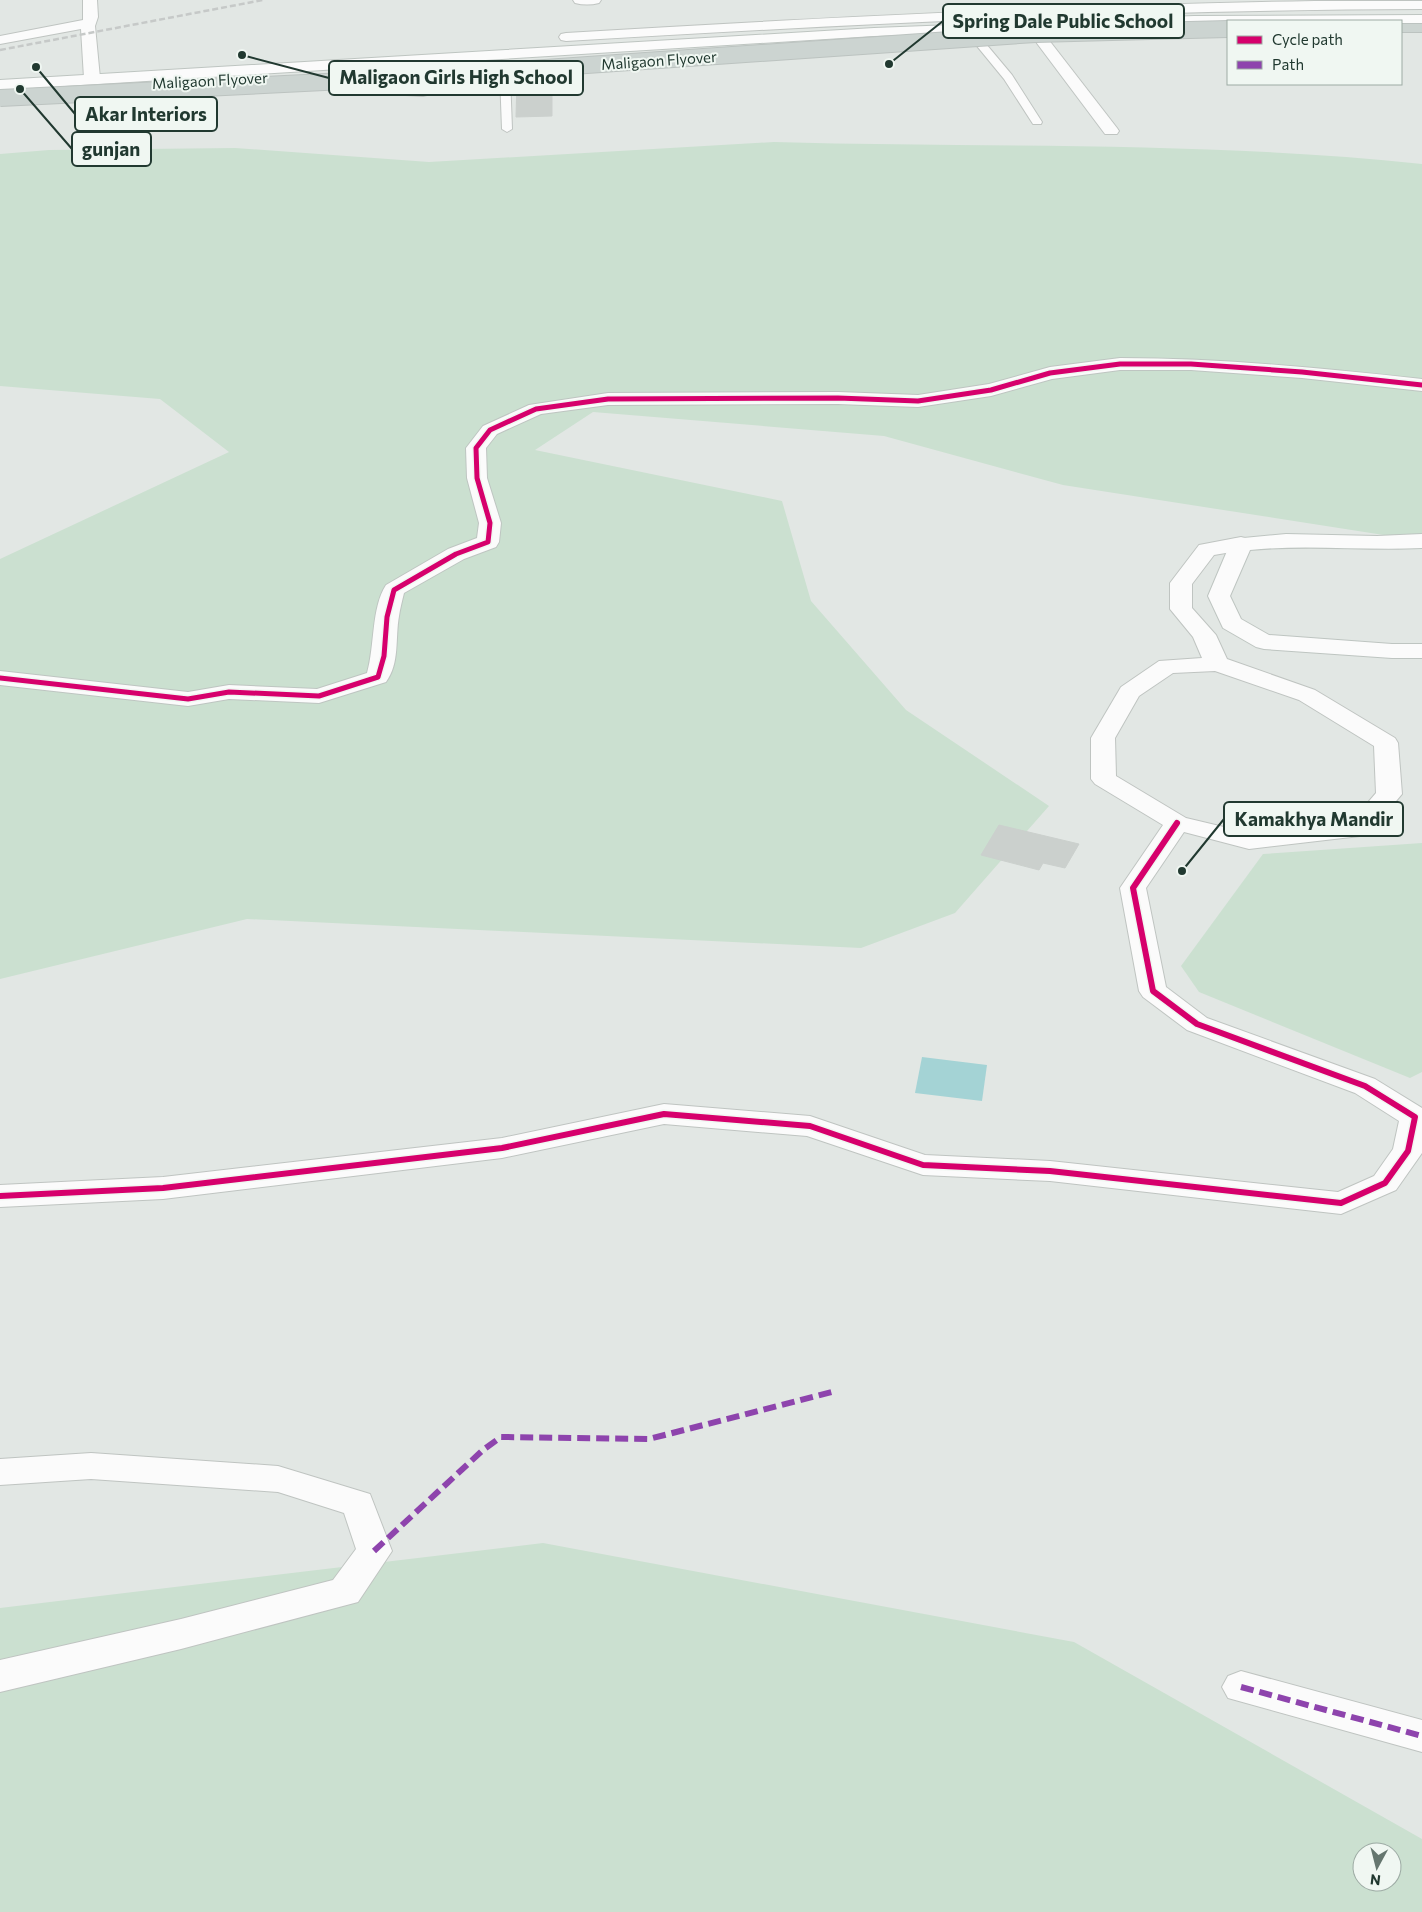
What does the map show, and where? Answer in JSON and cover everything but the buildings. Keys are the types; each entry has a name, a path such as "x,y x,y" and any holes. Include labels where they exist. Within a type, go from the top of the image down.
{"main road":[{"path":"1402,22 1422,21"},
{"name":"Maligaon Flyover","path":"0,92 535,63 962,32 1225,27"},
{"name":"Maligaon Flyover","path":"0,98 385,79 1035,34 1225,27"}],"street":[{"path":"90,0 89,24 92,78"},
{"path":"580,0 594,0"},
{"path":"1204,3 1225,27"},
{"path":"566,37 1204,3 1422,5"},
{"path":"1402,22 1422,21"},
{"path":"0,40 89,24"},
{"path":"0,103 386,83 977,40 1225,27"},
{"path":"0,85 874,32 1225,27"},
{"path":"1402,30 1422,30"},
{"path":"1040,38 1111,131"},
{"path":"0,678 188,699 229,692 319,696 378,677 384,656 387,617 394,590 456,554 488,542 490,523 476,478 476,448 490,430 536,409 608,399 838,398 918,401 991,390 1050,373 1120,364 1200,364 1422,385"},
{"path":"1217,664 1204,635 1181,609 1182,583 1207,550 1270,540 1395,543 1422,540"},
{"path":"1241,544 1219,596 1231,622 1264,642 1392,651 1422,651"},
{"path":"1217,664 1307,695 1386,743 1389,794 1360,828 1249,841 1177,823 1104,779 1103,738 1130,692 1167,666 1217,664"},
{"path":"0,1196 163,1188 493,1150 664,1114 810,1126 923,1165 1050,1171 1341,1202 1385,1183 1408,1152 1418,1118 1365,1086 1197,1024 1153,991 1133,888 1177,823"},
{"path":"0,1472 91,1466 278,1479 358,1504 374,1551 345,1592 182,1634 0,1676"},
{"path":"1242,1687 1422,1736"}],"lane":[{"path":"977,40 1008,77 1037,122"},
{"path":"504,75 507,129"}],"green space":[{"path":"774,142 1179,149 1341,157 1422,164 1422,541 1063,485 884,436 593,412 535,450 782,501 811,601 906,710 1049,806 955,913 861,948 247,919 0,979 0,559 229,452 160,399 0,386 0,154 49,150 235,148 429,162"},
{"path":"1422,843 1422,1072 1410,1078 1199,992 1181,966 1263,854"},
{"path":"543,1543 1074,1642 1422,1839 1422,1912 0,1912 0,1608"}],"water":[{"path":"922,1057 987,1065 982,1101 915,1093"}],"railway":[{"path":"0,50 263,0"}],"marked path":[{"path":"374,1551 483,1450 501,1437 649,1439 836,1391"},
{"path":"1241,1687 1422,1736"}],"cycle path":[{"path":"0,678 188,699 229,692 319,696 378,677 384,656 387,617 394,590 456,554 488,542 490,523 477,478 476,448 490,430 536,409 608,399 838,398 918,401 991,390 1050,373 1120,364 1191,364 1302,372 1422,385"},
{"path":"0,1196 163,1188 502,1148 664,1114 810,1126 923,1165 1050,1171 1341,1203 1385,1183 1408,1151 1415,1117 1365,1086 1197,1024 1153,991 1133,888 1177,823"}],"place":[{"name":"Maligaon Girls High School","path":"242,55"},
{"name":"Spring Dale Public School","path":"889,64"},
{"name":"Akar Interiors","path":"36,67"},
{"name":"gunjan","path":"20,89"},
{"name":"Kamakhya Mandir","path":"1182,871"}]}
